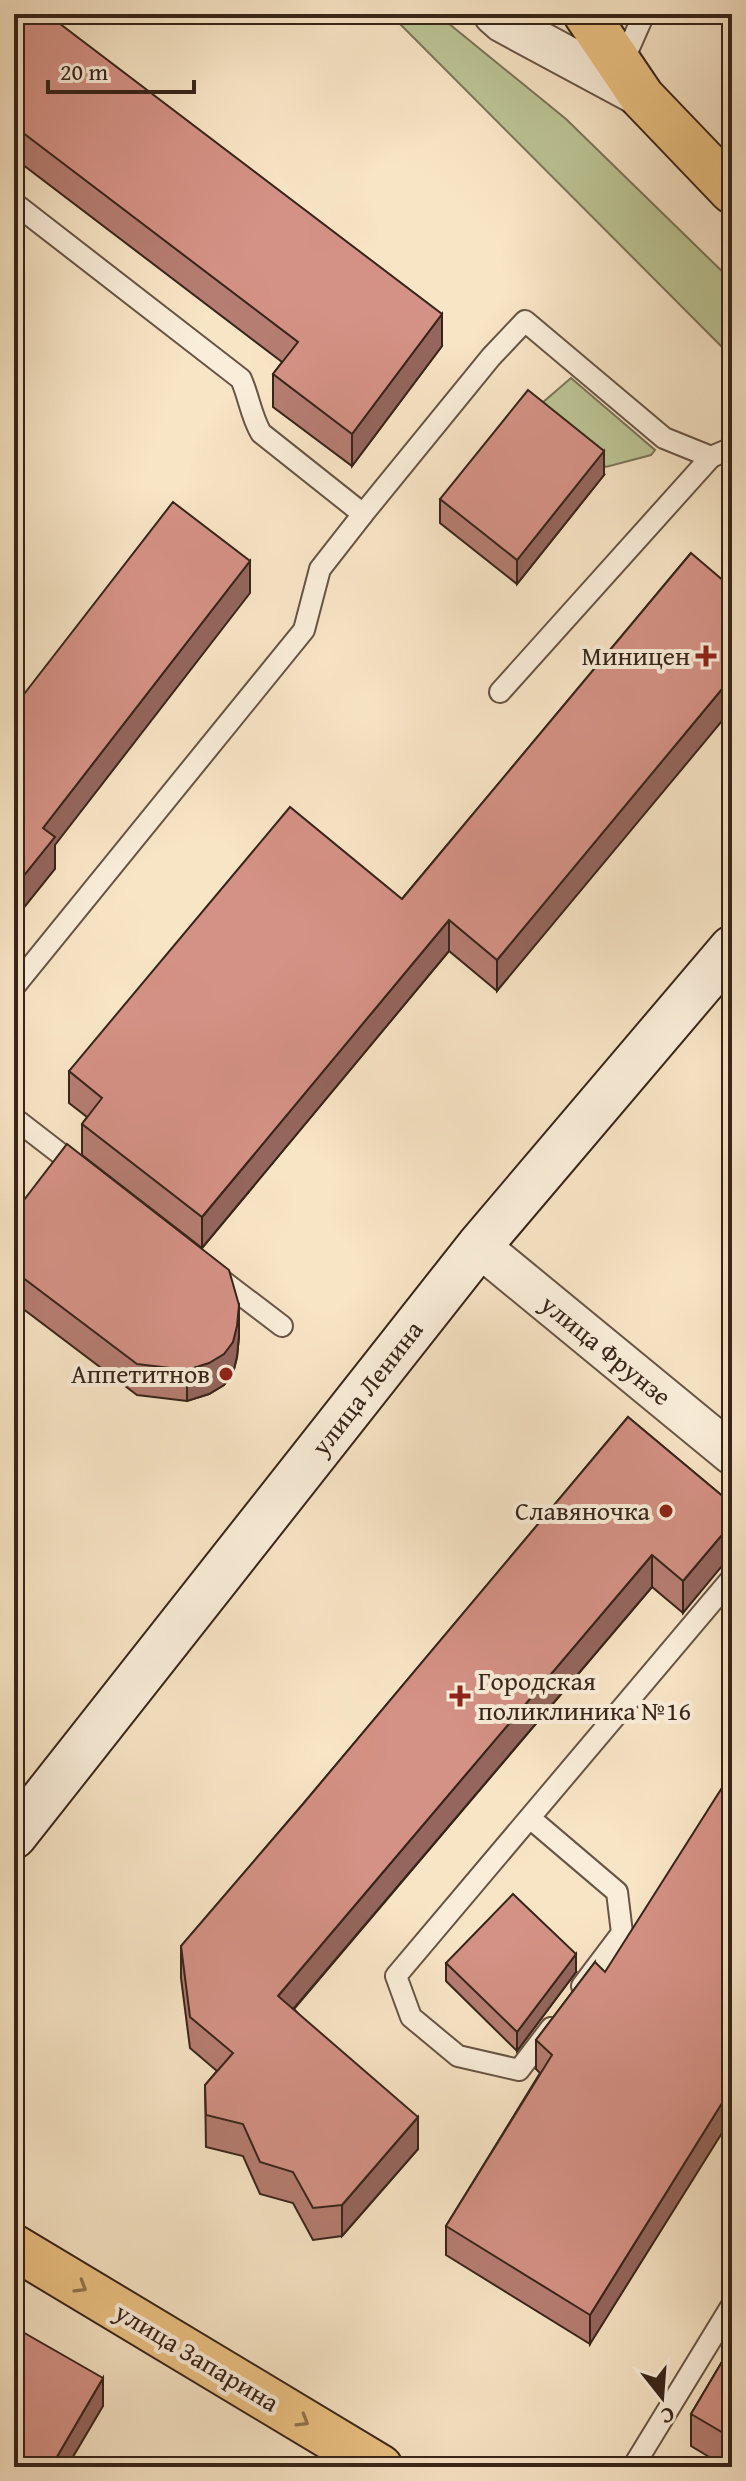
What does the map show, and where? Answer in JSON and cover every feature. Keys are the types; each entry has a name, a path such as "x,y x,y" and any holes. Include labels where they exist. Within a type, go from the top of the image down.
{"main road":[{"path":"586,14 631,82 732,191"},
{"name":"улица Ленина","path":"14,1836 479,1246 732,948"},
{"name":"улица Запарина","path":"14,2247 380,2467"}],"street":[{"path":"494,14 503,22 631,82"},
{"name":"улица Фрунзе","path":"479,1246 732,1454"}],"lane":[{"path":"631,82 644,14"},
{"path":"14,203 241,379 249,396 253,420 261,433 363,514"},
{"path":"14,987 304,630 320,569 491,357 525,321 664,438 711,457"},
{"path":"500,692 711,457 732,448"},
{"path":"14,1118 99,1184"},
{"path":"197,1260 282,1326"},
{"path":"530,1818 617,1892 622,1933 519,2070 458,2056 411,2017 396,1976 732,1578"},
{"path":"633,2467 732,2305"}],"green space":[{"path":"390,14 437,14 566,119 732,281 732,357"},
{"path":"571,378 655,450 651,455 606,467 535,409"}],"building":[{"path":"14,14 47,14 442,314 352,434 273,374 298,342 14,126"},
{"path":"528,390 604,451 517,560 440,499"},
{"path":"173,502 250,561 43,828 55,837 14,888 14,707"},
{"path":"691,553 732,588 732,677 497,960 449,920 202,1217 82,1124 102,1098 69,1071 290,807 402,899"},
{"path":"67,1144 229,1270 239,1305 233,1342 224,1354 187,1370 137,1364 14,1271 14,1213"},
{"path":"628,1417 732,1504 732,1523 683,1581 652,1555 278,1996 418,2117 342,2205 313,2208 293,2172 260,2162 243,2124 206,2115 205,2085 233,2053 190,2017 181,1946"},
{"path":"732,1772 732,2087 590,2315 446,2226 552,2055 536,2040 595,1962 605,1972"},
{"path":"513,1894 576,1954 517,2032 446,1963"},
{"path":"14,2327 103,2378 51,2467 14,2467"},
{"path":"732,2345 732,2438 691,2414"}],"place":[{"name":"Миницен","path":"706,656"},
{"name":"Аппетитнов","path":"226,1374"},
{"name":"Славяночка","path":"666,1511"},
{"name":"Городская поликлиника №16","path":"460,1696"}]}
